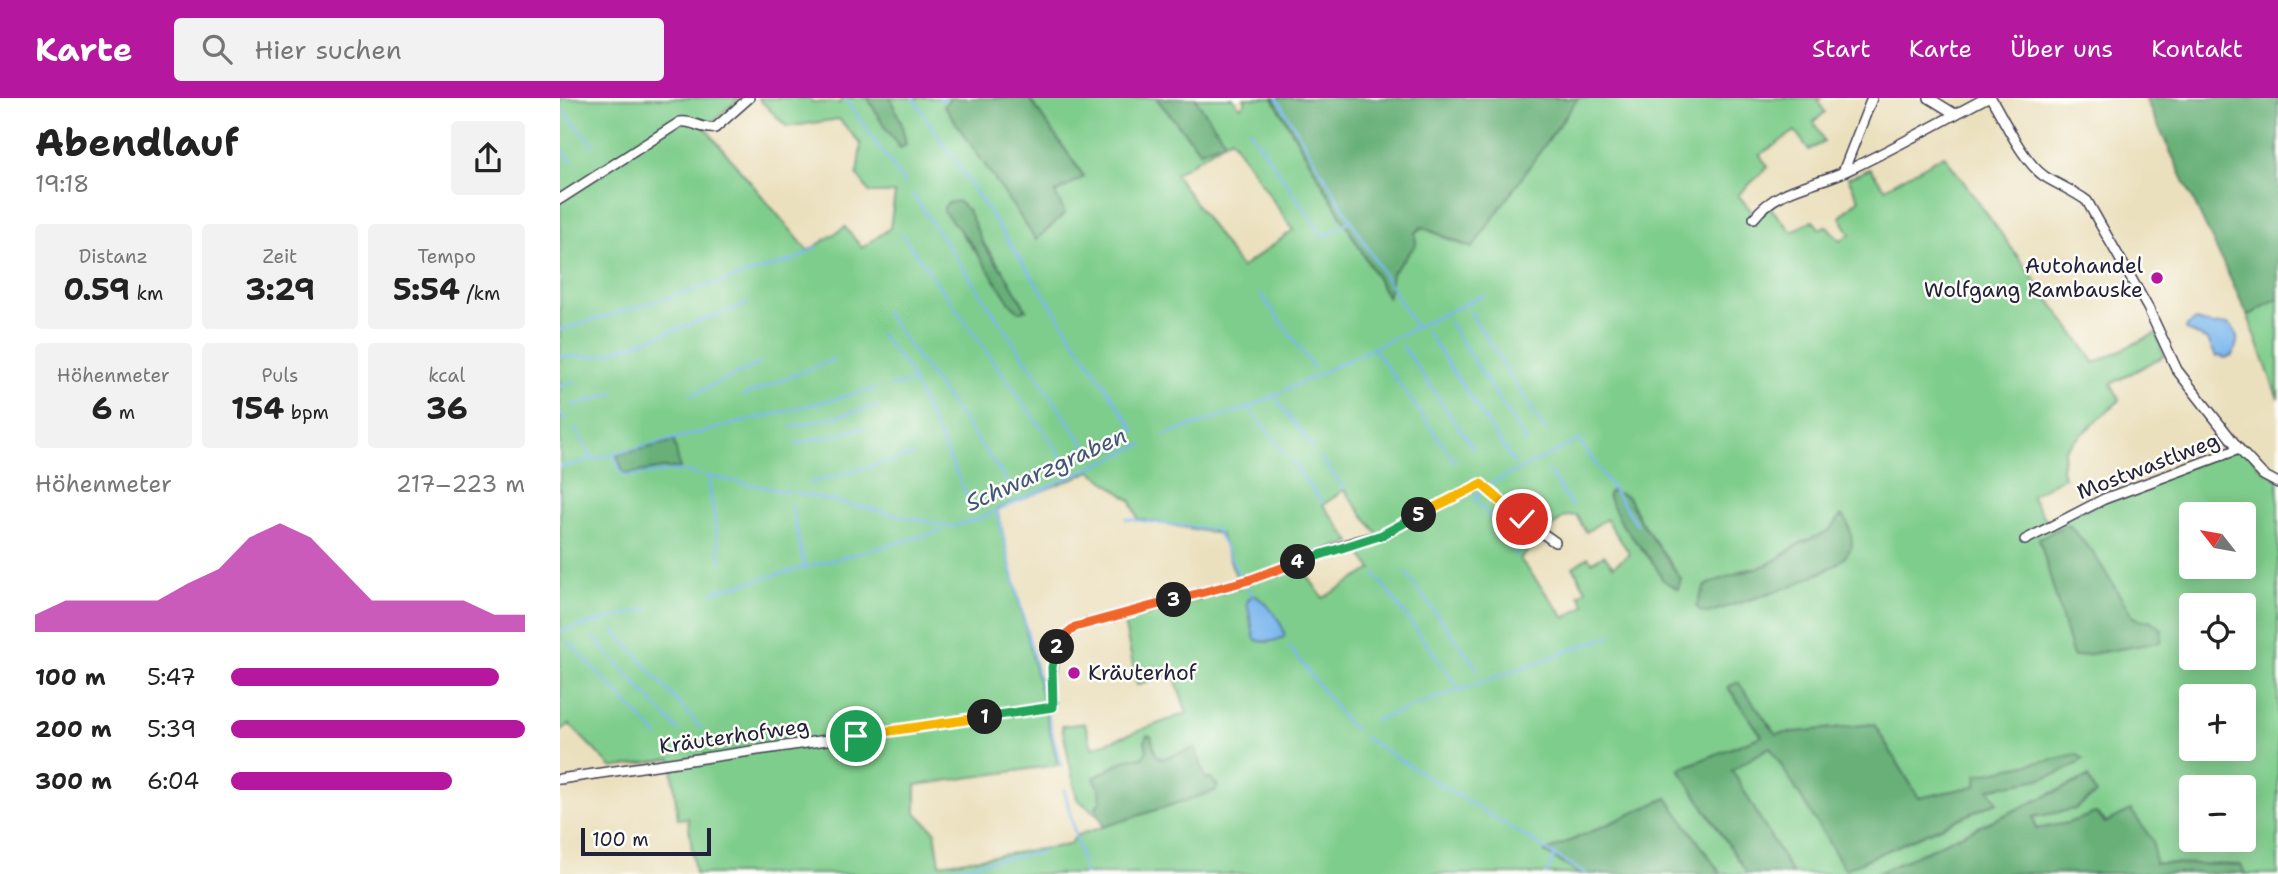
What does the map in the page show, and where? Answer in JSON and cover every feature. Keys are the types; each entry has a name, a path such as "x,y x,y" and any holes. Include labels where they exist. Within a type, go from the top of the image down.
{"street":[{"path":"560,199 680,122 689,121 708,129 715,128 750,98"},
{"path":"1843,172 1872,98"},
{"path":"1929,98 1955,114"},
{"path":"1754,218 1768,204 1796,187 1843,172 1988,98 2028,161 2043,175 2087,201 2148,308 2177,370 2239,449"},
{"name":"Mostwastlweg","path":"2025,540 2104,499 2239,449 2263,475 2278,483"},
{"name":"Kräuterhofweg","path":"560,779 1053,707 1054,654 1064,636 1075,627 1249,580 1357,541 1382,535 1481,484 1522,519 1555,542"}],"green space":[{"path":"560,98 739,98 713,122 700,122 808,251 845,227 862,248 890,228 895,193 870,193 857,175 861,144 839,119 787,127 758,98 810,98 812,102 840,103 842,98 868,98 900,148 906,145 901,122 890,98 951,98 944,106 1055,193 1084,176 1029,98 1156,98 1201,151 1224,141 1195,98 1233,98 1240,107 1246,102 1244,98 1273,98 1387,296 1392,273 1416,245 1415,233 1422,227 1472,248 1578,98 1821,98 1818,101 1825,112 1814,122 1824,142 1809,150 1795,131 1760,155 1768,167 1738,195 1753,213 1769,206 1792,232 1812,220 1820,229 1827,226 1840,241 1850,234 1840,217 1859,199 1848,178 1870,169 1885,188 1944,155 2095,363 2156,333 2164,356 2111,384 2120,400 2065,449 2062,468 2064,477 2031,496 2048,524 2228,451 2241,443 2261,468 2278,478 2278,874 2244,874 2241,865 2155,863 2096,813 2068,823 2036,829 2033,817 2075,809 2087,777 1876,874 1792,874 1731,770 1770,746 1846,869 1997,802 1988,789 2060,773 1977,775 1976,786 1919,798 1874,724 1776,734 1728,688 1762,736 1679,769 1748,874 1721,874 1667,798 1545,852 1579,874 695,874 688,818 678,819 671,759 612,768 569,724 560,732","holes":["1231,138 1293,230 1241,268 1175,174","963,236 979,237 1026,309 1010,303 993,274","1091,471 1131,501 1138,519 1220,534 1240,587 1124,622 1137,685 1173,672 1187,713 1092,748 1085,723 1062,726 1077,799 1099,816 1096,806 1101,802 1100,790 1094,778 1127,759 1143,757 1147,750 1145,741 1151,736 1156,755 1162,759 1195,748 1206,779 1215,791 1078,835 1068,845 940,864 935,831 916,813 916,785 1058,765 997,509","1344,490 1380,537 1355,546 1372,569 1323,598 1297,561 1351,542 1323,505","1608,496 1628,497 1639,519 1675,569 1663,580 1655,565 1623,525","1576,515 1586,532 1606,519 1630,554 1613,566 1604,555 1592,562 1588,557 1573,567 1586,590 1579,595 1585,605 1565,618 1520,559 1563,517","1837,521 1828,570 1775,592 1708,613 1704,594 1740,571 1766,566 1802,542 1834,527","2039,538 2094,554 2133,617 2141,621 2150,620 2162,630 2161,641","1268,609 1275,615 1282,638 1266,642 1256,640 1251,623"]},
{"path":"868,98 890,98 901,122 906,145 900,148"},
{"path":"951,98 1029,98 1084,177 1055,193 1065,213 1036,240 944,105"},
{"path":"1156,98 1195,98 1225,141 1200,151"},
{"path":"1273,98 1578,98 1472,248 1422,227 1415,233 1416,245 1392,273 1388,297"},
{"path":"2145,98 2278,98 2278,298 2248,316"},
{"path":"958,201 968,210 985,248 1006,275 1026,309 1020,312 1010,303 970,242 944,212 948,203"},
{"path":"2278,298 2278,399 2248,316"},
{"path":"674,441 680,468 628,474 623,472 617,455"},
{"path":"1612,491 1628,497 1639,519 1681,579 1678,589 1663,580 1655,565 1623,526 1608,496"},
{"path":"1841,515 1846,519 1851,533 1852,546 1836,565 1794,585 1708,613 1700,611 1696,606 1705,586 1773,562 1797,546 1828,531"},
{"path":"2068,524 2094,554 2133,617 2141,621 2150,620 2162,630 2161,642 2073,657 2039,538"},
{"path":"1738,682 1776,734 1874,724 1919,798 1976,786 1977,775 2077,754 2083,759 2051,776 1989,789 1997,802 1845,869 1770,747 1732,770 1792,874 1748,874 1679,769 1762,736 1728,687"},
{"path":"1147,735 1151,736 1156,755 1162,759 1195,748 1206,779 1210,778 1218,786 1215,791 1103,827 1096,806 1101,802 1100,790 1094,778 1127,759 1143,757 1147,750"},
{"path":"2088,777 2096,794 2075,809 2033,817 2036,829 2068,823 2096,813 2105,823 2131,810 2153,841 2155,863 2241,865 2245,873 1876,874"},
{"path":"1667,798 1721,874 1579,874 1545,852"}],"water":[{"path":"2196,320 2213,325 2228,324 2232,327 2237,338 2233,355 2216,357 2208,340 2186,330 2186,327"},
{"path":"1252,595 1273,612 1285,636 1271,641 1256,640 1247,602"}],"waterway":[{"path":"845,98 905,184"},
{"path":"913,98 1135,431"},
{"path":"940,98 942,101 945,98"},
{"path":"1277,98 1416,328"},
{"path":"560,107 594,146"},
{"path":"1249,129 1324,237 1349,221"},
{"path":"560,147 572,161"},
{"path":"913,195 1090,453"},
{"path":"902,234 1066,462"},
{"path":"560,330 794,260 818,246"},
{"path":"1261,294 1314,368"},
{"path":"1165,435 1250,407 1484,295"},
{"path":"560,356 591,357 609,353 748,304"},
{"path":"884,311 1012,488"},
{"path":"1470,312 1546,431"},
{"path":"1449,322 1527,443"},
{"path":"1427,332 1514,463"},
{"path":"880,334 907,368 968,498"},
{"path":"1402,345 1473,448"},
{"path":"1375,350 1455,461"},
{"path":"743,396 835,359"},
{"path":"691,395 759,364"},
{"path":"560,386 575,381"},
{"path":"890,386 912,382"},
{"path":"614,454 875,389"},
{"path":"572,406 615,393"},
{"path":"1274,396 1313,448"},
{"path":"791,427 879,406"},
{"path":"1250,409 1287,456"},
{"name":"Schwarzgraben","path":"560,414 567,420"},
{"path":"795,444 865,428"},
{"name":"Schwarzgraben","path":"575,429 593,459 614,454 621,473 627,476 678,470 700,475"},
{"path":"1490,484 1579,440 1637,524"},
{"name":"Schwarzgraben","path":"797,493 951,527 978,519 1143,444"},
{"path":"810,483 913,455"},
{"path":"1320,457 1344,489"},
{"path":"560,467 593,459"},
{"path":"1291,461 1323,503"},
{"path":"1548,470 1572,506"},
{"name":"Schwarzgraben","path":"706,476 789,492"},
{"path":"708,476 721,562"},
{"path":"1481,491 1475,497 1517,556"},
{"path":"791,503 805,569"},
{"path":"997,512 1045,702"},
{"path":"1126,519 1216,530 1241,578"},
{"path":"712,592 942,531"},
{"path":"1406,573 1479,671"},
{"path":"1375,574 1460,689"},
{"path":"1247,587 1252,595"},
{"path":"560,631 649,609"},
{"path":"614,630 701,728"},
{"path":"592,636 678,730"},
{"path":"1376,720 1611,636"},
{"path":"569,642 658,736"},
{"path":"1289,646 1348,724 1355,729"},
{"path":"1047,712 1061,766"},
{"path":"1363,737 1586,874"},
{"path":"1064,789 1085,874"},
{"path":"951,868 1043,852"},
{"path":"1546,874 1555,855"},
{"path":"915,874 941,869"}],"place":[{"name":"Autohandel Wolfgang Rambauske","path":"2157,278"},
{"name":"Kräuterhof","path":"1074,673"}],"route":[{"path":"856,736 1053,707 1054,654 1064,636 1075,627 1249,580 1357,541 1382,535 1481,484 1522,519"}]}
